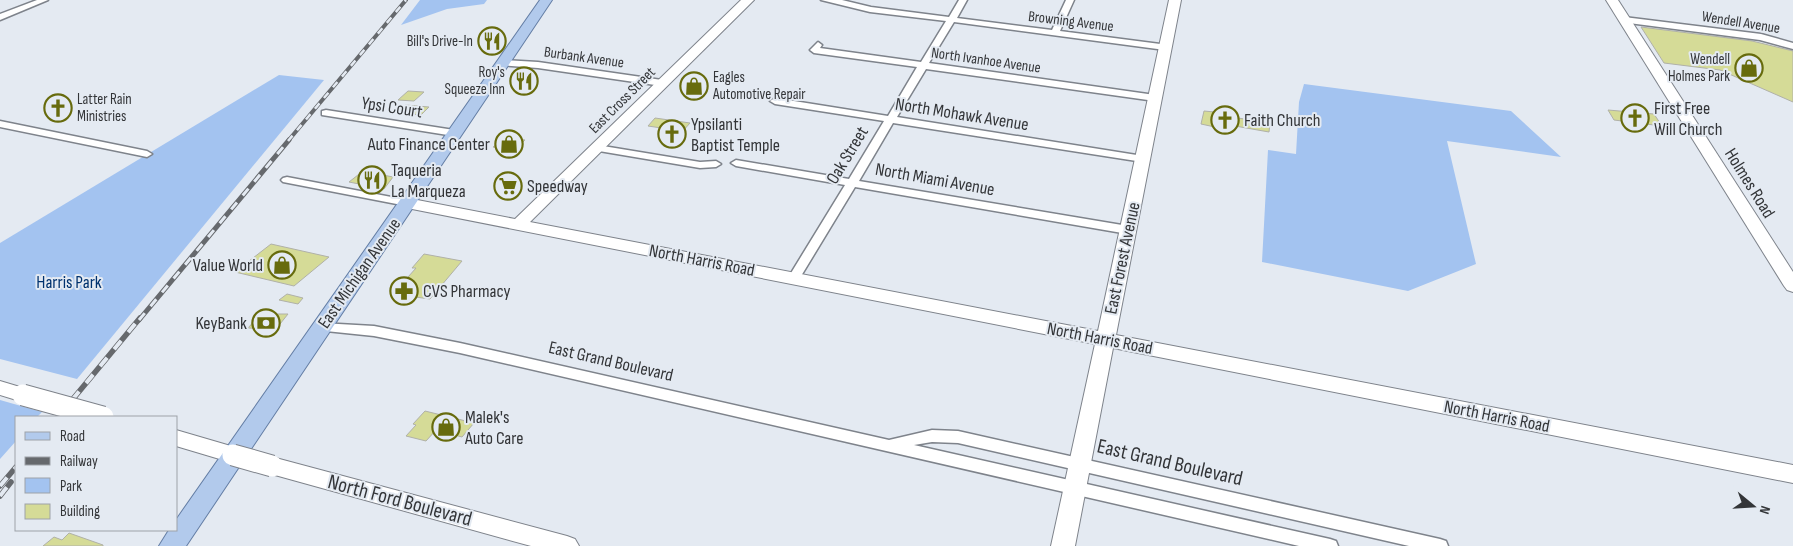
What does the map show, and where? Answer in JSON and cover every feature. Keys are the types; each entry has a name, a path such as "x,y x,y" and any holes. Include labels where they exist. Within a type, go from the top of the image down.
{"main road":[{"name":"East Michigan Avenue","path":"172,546 546,0"}],"street":[{"path":"0,17 44,0"},
{"name":"East Cross Street","path":"519,224 748,0"},
{"name":"Browning Avenue","path":"825,0 860,2 870,9 1165,47"},
{"name":"Oak Street","path":"794,278 963,0"},
{"path":"1055,33 1070,0"},
{"name":"East Forest Avenue","path":"1063,546 1175,0"},
{"name":"Holmes Road","path":"1612,0 1793,286"},
{"name":"Wendell Avenue","path":"1624,20 1761,37 1793,46"},
{"name":"North Ivanhoe Avenue","path":"814,50 1155,98"},
{"name":"Burbank Avenue","path":"502,63 538,65 662,83"},
{"name":"North Mohawk Avenue","path":"775,101 1143,159"},
{"name":"Ypsi Court","path":"326,113 454,133"},
{"path":"0,124 147,154"},
{"path":"597,148 700,165 716,164"},
{"name":"North Miami Avenue","path":"736,163 1128,230"},
{"path":"287,180 407,203"},
{"name":"North Harris Road","path":"407,203 1793,474"},
{"name":"East Grand Boulevard","path":"321,328 374,331 451,346 1330,546"},
{"path":"0,388 100,416"},
{"name":"East Grand Boulevard","path":"889,445 932,436 958,437 1080,462 1440,546"},
{"name":"North Ford Boulevard","path":"178,439 567,546"}],"green space":[{"path":"420,0 487,0 484,4 447,9 401,25"},
{"name":"Harris Park","path":"279,75 324,80 77,379 0,359 0,243"},
{"path":"1304,84 1511,111 1561,157 1447,141 1476,264 1408,291 1262,262 1268,150 1296,154 1299,102"},
{"path":"0,400 42,412 38,416 15,416 15,442 0,459"}],"building":[{"name":"Wendell Holmes Park","path":"1641,27 1752,41 1793,51 1793,102 1720,70 1664,63"},
{"name":"Eagles Automotive Repair","path":"688,81 708,84 701,91 681,88"},
{"path":"408,91 424,92 414,101 398,100"},
{"path":"405,105 429,107 421,115 398,113"},
{"name":"First Free Will Church","path":"1608,110 1654,114 1662,126 1614,120"},
{"name":"Faith Church","path":"1204,111 1225,113 1225,116 1270,123 1269,132 1235,126 1235,129 1224,127 1224,129 1201,124"},
{"name":"Ypsilanti Baptist Temple","path":"655,118 690,123 674,141 659,139 668,129 648,126"},
{"name":"Auto Finance Center","path":"506,137 525,140 513,151 493,147"},
{"name":"Taqueria La Marqueza","path":"363,171 393,177 384,189 349,182"},
{"name":"Value World","path":"271,244 329,257 294,286 235,272"},
{"name":"CVS Pharmacy","path":"424,254 462,261 430,299 393,294 416,268 412,268"},
{"path":"287,294 303,298 298,304 279,300"},
{"name":"KeyBank","path":"265,314 288,314 276,329 248,328 257,318 261,318"},
{"name":"Malek's Auto Care","path":"425,411 474,423 462,437 436,430 426,441 406,436 416,425 413,424"},
{"path":"69,533 103,546 43,546 54,537 62,540"}],"railway":[{"path":"288,141 406,0"},
{"path":"139,320 289,140"},
{"path":"59,416 140,318"},
{"path":"0,486 15,468"},
{"path":"0,496 11,482"}],"place":[{"name":"Bill's Drive-In","path":"492,41"},
{"name":"Wendell Holmes Park","path":"1749,68"},
{"name":"Roy's Squeeze Inn","path":"524,81"},
{"name":"Eagles Automotive Repair","path":"694,86"},
{"name":"Latter Rain Ministries","path":"58,108"},
{"name":"First Free Will Church","path":"1635,118"},
{"name":"Faith Church","path":"1225,120"},
{"name":"Ypsilanti Baptist Temple","path":"672,134"},
{"name":"Auto Finance Center","path":"509,144"},
{"name":"Taqueria La Marqueza","path":"372,180"},
{"name":"Speedway","path":"508,186"},
{"name":"Value World","path":"282,265"},
{"name":"CVS Pharmacy","path":"404,291"},
{"name":"KeyBank","path":"266,323"},
{"name":"Malek's Auto Care","path":"446,427"}]}
